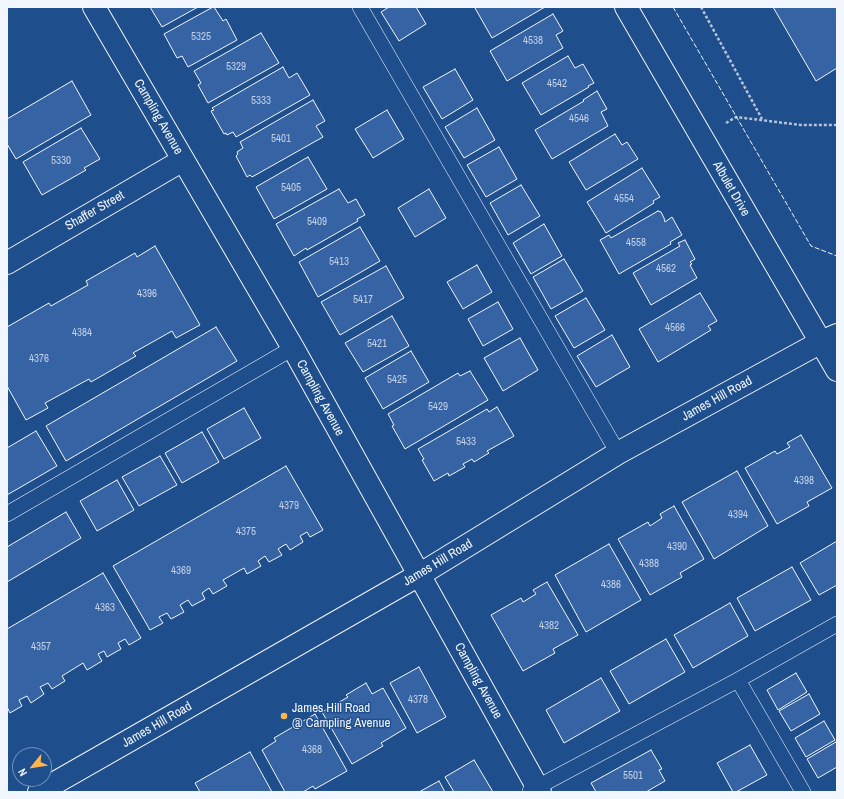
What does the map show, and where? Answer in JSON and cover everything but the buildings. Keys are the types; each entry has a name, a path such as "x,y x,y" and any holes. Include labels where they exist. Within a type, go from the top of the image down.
{"street":[{"name":"Campling Avenue","path":"94,7 293,348 419,575 535,791"},
{"name":"Albulet Drive","path":"626,7 701,136 829,338 837,370"},
{"name":"Shaffer Street","path":"7,263 183,160"},
{"name":"James Hill Road","path":"39,792 419,575 618,453 829,338"}],"lane":[{"path":"360,7 618,453"},
{"path":"7,514 293,348"},
{"path":"535,791 837,624"},
{"path":"738,680 803,792"}],"path":[{"path":"700,7 762,120"},
{"path":"701,136 736,116 801,124 837,125"}],"fence":[{"path":"673,7 811,246 837,256"}],"place":[{"name":"James Hill Road @ Campling Avenue","path":"284,716"}]}
